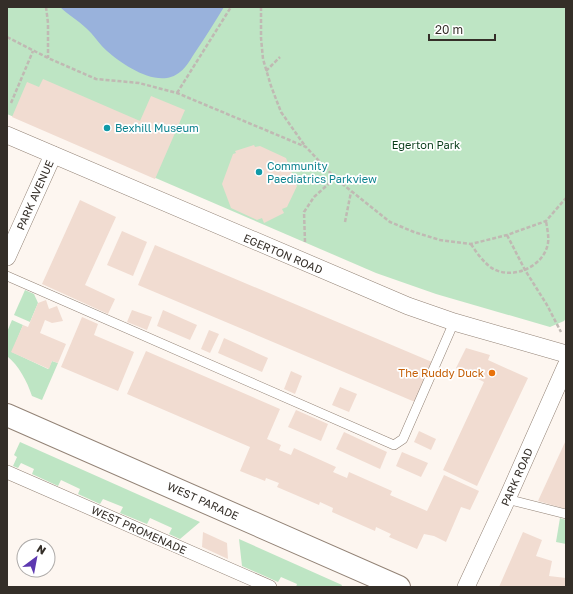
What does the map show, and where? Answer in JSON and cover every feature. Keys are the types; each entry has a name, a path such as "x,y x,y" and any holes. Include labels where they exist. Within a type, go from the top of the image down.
{"main road":[{"name":"WEST PARADE","path":"7,415 399,587"}],"street":[{"name":"EGERTON ROAD","path":"7,135 408,306 454,322 566,354"},
{"name":"PARK AVENUE","path":"7,257 53,155"},
{"name":"PARK ROAD","path":"466,587 566,366"},
{"name":"WEST PROMENADE","path":"7,472 270,587"}],"lane":[{"path":"7,276 394,445 403,439 454,322"},
{"path":"507,499 566,514"}],"path":[{"path":"46,7 48,23 48,58"},
{"path":"177,92 231,7"},
{"path":"261,7 262,59 281,112 306,147 335,178 390,222 414,232 440,240 471,244 507,235 546,221 566,198"},
{"path":"7,38 33,52 96,79 139,83 177,92 306,147"},
{"path":"11,103 33,52"},
{"path":"266,72 280,58"},
{"path":"298,260 305,243 304,212 314,197 335,178"},
{"path":"345,222 351,192"},
{"path":"471,244 478,255 490,267 503,272 515,273 525,270 537,264 544,253 548,243 546,221"},
{"path":"507,235 525,270 557,324"}],"green space":[{"name":"Egerton Park","path":"7,7 566,7 566,318 564,321 550,327 436,294 376,273 7,114"},
{"path":"25,290 34,294 38,303 30,322 14,315"},
{"path":"12,320 23,325 12,352 48,369 52,361 58,363 42,400 32,396 22,374 7,356 7,332"},
{"path":"20,442 200,522 180,539 169,534 172,528 150,518 147,524 120,513 123,507 103,499 100,504 78,494 80,489 61,480 58,486 32,474 34,469 21,463 18,468 13,466 17,457 14,455"},
{"path":"560,518 566,520 566,544 556,542"},
{"path":"239,539 342,585 341,587 296,587 297,584 281,577 278,582 242,566"}],"water":[{"path":"60,7 224,7 185,68 171,77 162,78 142,74 122,63 104,48 83,25"}],"building":[{"name":"Bexhill Museum","path":"43,79 140,121 151,96 185,110 155,179 12,117 27,82 39,87"},
{"name":"Community Paediatrics Parkview","path":"254,145 255,147 260,146 286,158 297,186 287,207 282,209 284,213 264,223 262,218 257,220 231,208 222,184 233,154 236,153 235,151"},
{"path":"80,200 116,217 85,285 115,299 108,314 42,284"},
{"path":"122,231 147,242 133,276 107,265"},
{"path":"155,245 432,362 415,402 138,285"},
{"path":"46,300 49,309 57,306 63,321 52,323 45,320 40,333 66,344 58,363 52,361 49,369 11,352 23,325 28,327 38,303"},
{"path":"132,310 152,317 147,330 127,322"},
{"path":"163,310 197,325 190,340 157,326"},
{"path":"82,317 98,324 94,335 134,352 118,391 61,367"},
{"path":"209,330 219,334 210,353 201,349"},
{"path":"224,338 268,358 262,372 218,353"},
{"path":"466,348 490,355 488,360 528,378 477,486 443,470 484,382 456,368"},
{"path":"146,351 280,409 267,439 281,445 279,450 291,455 294,448 336,467 333,472 347,478 349,472 392,491 390,495 427,511 444,475 479,491 470,510 461,507 446,542 434,536 424,534 417,549 389,537 391,534 376,527 375,531 332,512 333,508 320,502 319,505 277,487 279,483 266,478 265,481 240,471 250,447 127,394"},
{"path":"291,371 302,376 295,394 284,389"},
{"path":"340,387 357,394 349,412 332,405"},
{"path":"296,410 328,424 321,441 288,427"},
{"path":"419,431 436,439 431,450 414,442"},
{"path":"344,432 387,452 380,469 336,449"},
{"path":"566,440 566,509 538,501"},
{"path":"402,452 428,463 421,477 396,466"},
{"path":"203,532 227,543 228,559 202,547"},
{"path":"523,532 542,540 536,556 552,561 549,576 566,578 566,587 499,587"}],"place":[{"name":"Bexhill Museum","path":"107,128"},
{"name":"Community Paediatrics Parkview","path":"259,172"},
{"name":"The Ruddy Duck","path":"492,373"}]}
